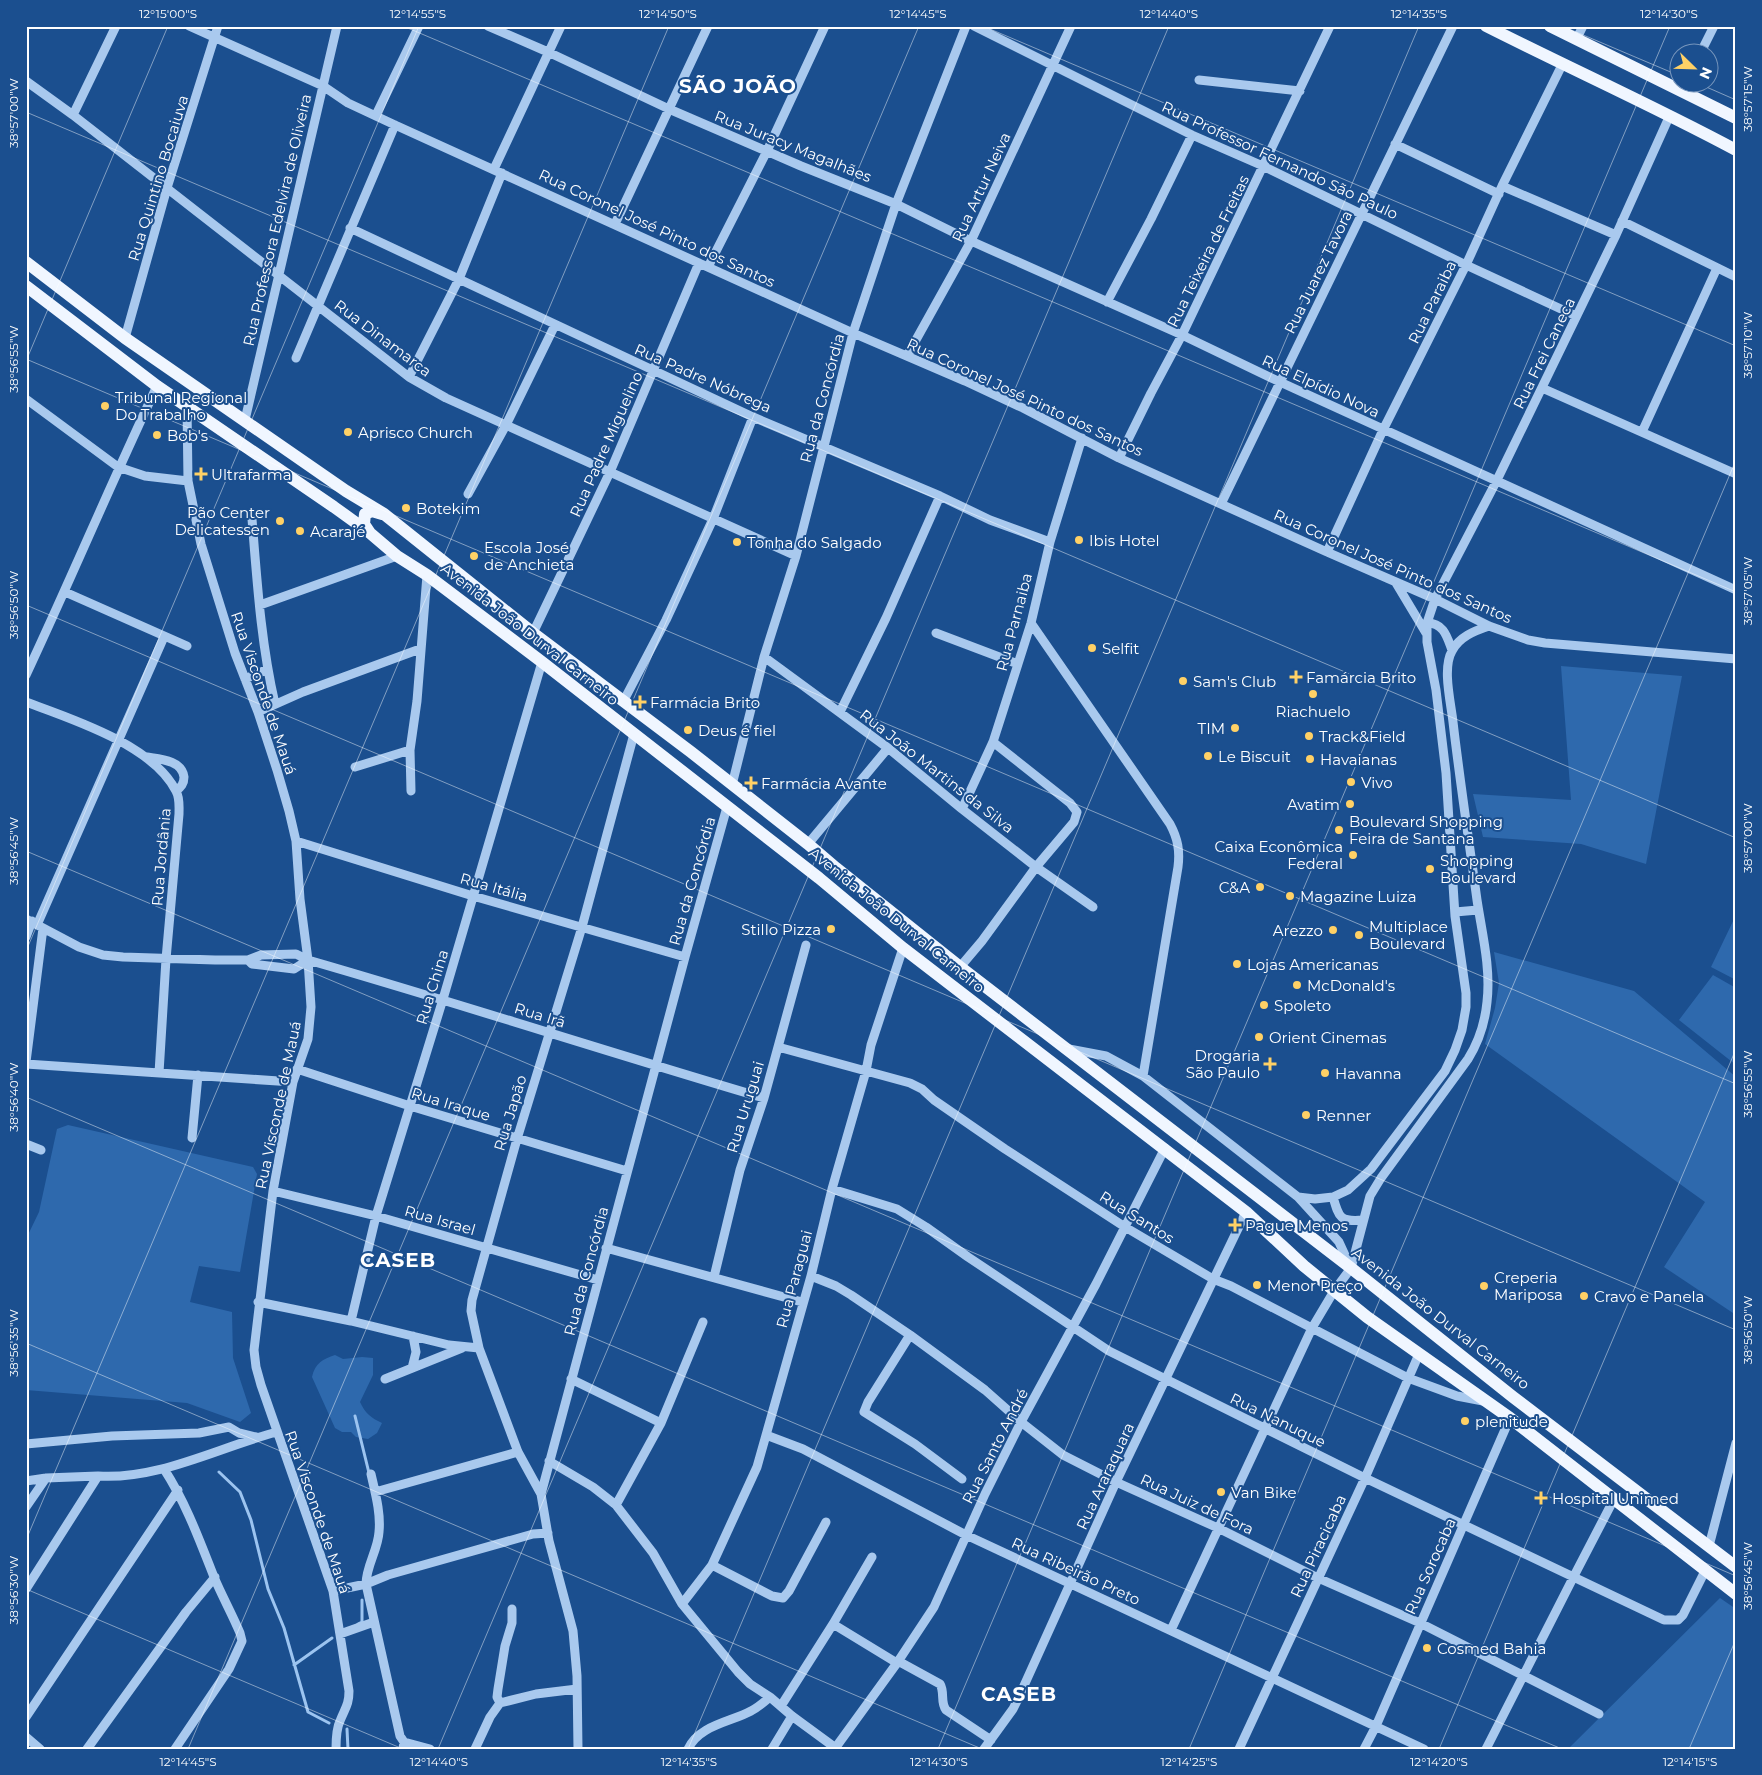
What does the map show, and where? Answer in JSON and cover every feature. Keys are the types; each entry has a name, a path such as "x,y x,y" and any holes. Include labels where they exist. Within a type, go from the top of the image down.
{"main road":[{"path":"1486,26 1562,65 1670,114 1736,150"},
{"path":"1550,26 1576,40 1670,81"},
{"path":"1692,92 1736,118"},
{"name":"Avenida João Durval Carneiro","path":"26,262 125,338 346,490 384,514 533,634 684,746 960,966 1736,1567"},
{"name":"Avenida João Durval Carneiro","path":"26,286 157,386 334,507 370,533 397,556 427,575 542,662 819,878 903,948 1246,1212 1334,1291 1510,1418 1736,1594"},
{"path":"334,507 343,504 347,497 346,490"},
{"path":"370,533 364,524 365,514 372,511 384,514"}],"street":[{"path":"73,115 116,26"},
{"name":"Rua Coronel José Pinto dos Santos","path":"189,26 323,86 348,103 395,125 853,333 990,392 1119,458 1435,599 1489,626 1528,640 1545,643 1736,659"},
{"name":"Rua Quintino Bocaiuva","path":"125,338 167,188 218,26"},
{"name":"Rua Professora Edelvira de Oliveira","path":"245,420 337,26"},
{"path":"376,115 419,26"},
{"name":"Rua Juracy Magalhães","path":"488,26 669,109 896,204"},
{"path":"409,377 458,279 498,171 548,52 561,26"},
{"path":"615,224 708,26"},
{"name":"Rua Padre Miguelino","path":"533,634 610,472 653,371 704,265 767,151 825,26"},
{"name":"Rua da Concórdia","path":"732,785 764,657 796,556 853,333 896,204 966,26"},
{"name":"Rua Professor Fernando São Paulo","path":"974,26 1192,135 1264,166 1466,265 1576,316"},
{"name":"Rua Artur Neiva","path":"907,356 971,241 1072,26"},
{"name":"Rua Teixeira de Freitas","path":"1119,458 1182,335 1330,26"},
{"name":"Rua Juarez Tavora","path":"1221,504 1453,26"},
{"path":"1576,40 1583,26"},
{"path":"1706,42 1714,26"},
{"name":"Rua Paraiba","path":"1327,552 1383,430 1466,265 1562,65"},
{"path":"1199,80 1300,91"},
{"name":"Rua Dinamarca","path":"26,81 73,115 409,377 446,398 796,556"},
{"name":"Rua Frei Caneca","path":"1427,628 1435,599 1542,388 1616,235 1670,114"},
{"path":"296,358 395,125"},
{"path":"1107,302 1151,219 1192,135"},
{"path":"1395,144 1501,190 1616,235"},
{"name":"Rua Elpídio Nova","path":"896,204 971,241 1182,335 1383,430 1736,590"},
{"path":"1622,221 1736,277"},
{"name":"Rua Padre Nóbrega","path":"350,228 753,417 940,496 990,520 1050,542"},
{"path":"1642,432 1717,268"},
{"path":"468,494 506,425 555,325"},
{"path":"26,675 65,592 118,467 157,386"},
{"path":"1542,388 1736,474"},
{"path":"26,399 118,467 145,476 188,481"},
{"name":"Rua Visconde de Mauá","path":"187,406 188,481 201,544 232,644 258,712 277,770 296,841 300,899 308,960 310,1022 308,1039 293,1082 273,1191 258,1302 254,1350 256,1367 277,1432 334,1591 349,1691 349,1702 336,1732 336,1749"},
{"path":"623,702 666,620 713,519 753,417"},
{"name":"Rua Parnaiba","path":"962,809 993,742 1031,623 1050,542 1082,438"},
{"path":"840,712 886,618 940,496"},
{"path":"252,519 268,669 276,704"},
{"path":"260,605 397,556"},
{"path":"411,791 410,750 427,575"},
{"path":"1298,1197 1315,1200 1333,1197 1348,1190 1371,1169 1445,1071 1462,1030 1466,1007 1455,912 1446,773 1427,628 1396,582"},
{"path":"65,592 187,646"},
{"path":"1031,623 1170,824 1179,845 1178,867 1143,1076"},
{"path":"1427,628 1433,623 1442,628 1452,650"},
{"path":"1171,1630 1312,1328 1334,1291 1351,1268 1370,1196 1475,1047 1487,1003 1486,962 1448,667 1452,650 1466,636 1489,626"},
{"path":"936,633 1018,664"},
{"path":"26,937 35,923 164,637"},
{"path":"258,712 303,692 420,649"},
{"name":"Rua João Martins da Silva","path":"764,657 888,748 1036,867 1093,907"},
{"name":"Rua China","path":"351,1321 376,1216 443,999 542,662"},
{"path":"245,679 268,669"},
{"name":"Rua Jordânia","path":"26,702 118,739 144,756 164,774 176,791 179,801 179,814 166,959 159,1073"},
{"name":"Rua Japão","path":"541,1494 518,1452 479,1348 471,1311 472,1300 517,1139 582,927 634,734"},
{"path":"960,966 982,941 1036,867 1074,822 1077,812 1070,803 993,742"},
{"path":"808,844 888,748"},
{"path":"355,766 410,750"},
{"path":"144,756 170,762 180,768 183,772 184,782 176,791"},
{"name":"Rua da Concórdia","path":"578,1749 577,1689 573,1630 548,1533 541,1494 627,1170 727,807"},
{"name":"Rua Itália","path":"296,841 473,896 685,956"},
{"path":"1455,912 1478,910"},
{"path":"35,923 26,1063 293,1082"},
{"name":"Rua Irã","path":"35,923 79,947 93,952 124,957 248,960 261,955 296,954 308,960 443,999 764,1098"},
{"name":"Rua Uruguai","path":"714,1277 740,1170 764,1098 806,945"},
{"name":"Rua Paraguai","path":"682,1604 712,1565 757,1467 876,1030 903,948"},
{"name":"Rua Irã","path":"248,960 252,964 294,969 308,960"},
{"name":"Rua Santos","path":"778,1047 866,1071 922,1089 934,1100 1005,1149 1125,1227 1213,1279 1231,1286 1408,1378 1457,1396 1488,1402"},
{"path":"1069,1049 1106,1056 1143,1076 1298,1197 1339,1242 1351,1268"},
{"name":"Rua Iraque","path":"297,1069 517,1139 627,1170"},
{"path":"192,1138 198,1075"},
{"path":"26,1144 41,1150"},
{"name":"Rua Santo André","path":"836,1748 934,1607 966,1535 1021,1422 1125,1227 1164,1148"},
{"name":"Rua Nanuque","path":"832,1189 896,1209 926,1226 1109,1351 1365,1478 1664,1620 1678,1620 1683,1615 1705,1571"},
{"name":"Rua Israel","path":"273,1191 376,1216 598,1280"},
{"path":"1333,1197 1339,1215 1342,1218 1350,1221 1363,1220"},
{"name":"Rua Araraquara","path":"984,1749 1018,1699 1116,1482 1246,1212"},
{"path":"606,1248 802,1302"},
{"name":"Rua Juiz de Fora","path":"810,1276 851,1294 910,1335 985,1390 1021,1422 1063,1455 1116,1482 1218,1528 1318,1578 1420,1623 1599,1714"},
{"path":"258,1302 351,1321 449,1345 479,1348"},
{"path":"616,1505 661,1423 703,1322"},
{"path":"910,1335 868,1402 864,1412 915,1444 962,1478"},
{"path":"412,1336 416,1352 412,1368"},
{"path":"385,1379 465,1347"},
{"name":"Rua Piracicaba","path":"1240,1749 1365,1478 1419,1354"},
{"path":"571,1379 661,1423"},
{"name":"Rua Sorocaba","path":"1376,1726 1510,1418"},
{"path":"26,1444 112,1436 199,1433 229,1428 239,1433 257,1437"},
{"path":"26,1481 46,1478 111,1477 164,1469 277,1432"},
{"name":"Rua Ribeirão Preto","path":"766,1435 803,1450 966,1535 1424,1749"},
{"path":"1709,1546 1736,1443"},
{"path":"375,1492 518,1452"},
{"path":"549,1461 593,1487 616,1505 653,1552 682,1604 738,1672 750,1684 770,1697 792,1716 836,1748"},
{"path":"164,1469 178,1490 242,1641 229,1669 174,1749"},
{"path":"371,1474 375,1492 379,1532 366,1576 366,1584 374,1622 400,1736 404,1745 430,1749"},
{"path":"26,1589 98,1476"},
{"path":"26,1507 46,1478"},
{"path":"26,1717 178,1490"},
{"path":"1486,1749 1614,1499"},
{"path":"712,1565 772,1596 783,1598 789,1591 826,1522"},
{"path":"334,1591 366,1584 388,1575 533,1534 548,1533"},
{"path":"781,1706 833,1624 872,1557"},
{"path":"87,1749 186,1612 215,1577"},
{"path":"500,1703 498,1689 502,1660 512,1623 512,1609"},
{"path":"340,1634 374,1622"},
{"path":"833,1624 897,1662 940,1684 943,1706 946,1710 991,1740"},
{"path":"475,1749 490,1717 500,1703 536,1694 577,1689"},
{"path":"688,1749 698,1735 727,1720 749,1712 760,1706 770,1697"},
{"path":"772,1749 792,1716"},
{"path":"1364,1749 1376,1726"},
{"path":"26,1737 40,1749"}],"shaded area":[{"path":"1561,666 1682,676 1646,864 1581,844 1483,837 1473,794 1571,800"},
{"path":"1736,915 1736,980 1711,967"},
{"path":"1494,952 1634,991 1736,1077 1736,1315 1664,1267 1705,1202 1485,1044 1495,1008 1499,983"},
{"path":"1713,975 1736,988 1736,1065 1679,1020"},
{"path":"68,1125 253,1167 257,1174 240,1272 199,1266 190,1302 232,1312 233,1358 251,1413 240,1422 187,1403 26,1390 26,1239 39,1212 57,1129"},
{"path":"335,1355 343,1359 373,1358 373,1375 360,1402 369,1415 382,1423 377,1433 368,1439 356,1437 351,1432 342,1432 335,1428 312,1377 315,1368 320,1362"},
{"path":"1720,1598 1736,1609 1736,1749 1568,1749"}],"waterway":[{"path":"355,1416 369,1473"},
{"path":"219,1472 240,1492 251,1520 268,1589 284,1628 308,1712 329,1723"},
{"path":"358,1624 362,1622 362,1600"},
{"path":"294,1665 332,1638"},
{"path":"347,1729 348,1749"}],"place":[{"name":"Tribunal Regional Do Trabalho","path":"105,406"},
{"name":"Aprisco Church","path":"348,432"},
{"name":"Bob's","path":"157,435"},
{"name":"Ultrafarma","path":"201,474"},
{"name":"Botekim","path":"406,508"},
{"name":"Pão Center Delicatessen","path":"280,521"},
{"name":"Acarajé","path":"300,531"},
{"name":"Ibis Hotel","path":"1079,540"},
{"name":"Tonha do Salgado","path":"737,542"},
{"name":"Escola José de Anchieta","path":"474,556"},
{"name":"Selfit","path":"1092,648"},
{"name":"Famárcia Brito","path":"1296,677"},
{"name":"Sam's Club","path":"1183,681"},
{"name":"Riachuelo","path":"1313,694"},
{"name":"Farmácia Brito","path":"640,702"},
{"name":"TIM","path":"1235,728"},
{"name":"Deus é fiel","path":"688,730"},
{"name":"Track&Field","path":"1309,736"},
{"name":"Le Biscuit","path":"1208,756"},
{"name":"Havaianas","path":"1310,759"},
{"name":"Vivo","path":"1351,782"},
{"name":"Farmácia Avante","path":"751,783"},
{"name":"Avatim","path":"1350,804"},
{"name":"Boulevard Shopping Feira de Santana","path":"1339,830"},
{"name":"Caixa Econômica Federal","path":"1353,855"},
{"name":"Shopping Boulevard","path":"1430,869"},
{"name":"C&A","path":"1260,887"},
{"name":"Magazine Luiza","path":"1290,896"},
{"name":"Stillo Pizza","path":"831,929"},
{"name":"Arezzo","path":"1333,930"},
{"name":"Multiplace Boulevard","path":"1359,935"},
{"name":"Lojas Americanas","path":"1237,964"},
{"name":"McDonald's","path":"1297,985"},
{"name":"Spoleto","path":"1264,1005"},
{"name":"Orient Cinemas","path":"1259,1037"},
{"name":"Drogaria São Paulo","path":"1270,1064"},
{"name":"Havanna","path":"1325,1073"},
{"name":"Renner","path":"1306,1115"},
{"name":"Pague Menos","path":"1235,1225"},
{"name":"Menor Preço","path":"1257,1285"},
{"name":"Creperia Mariposa","path":"1484,1286"},
{"name":"Cravo e Panela","path":"1584,1296"},
{"name":"plenitude","path":"1465,1421"},
{"name":"Van Bike","path":"1221,1492"},
{"name":"Hospital Unimed","path":"1541,1498"},
{"name":"Cosmed Bahia","path":"1427,1648"}],"district":[{"name":"SÃO JOÃO","path":"738,86"},
{"name":"CASEB","path":"398,1260"},
{"name":"CASEB","path":"1019,1694"}]}
